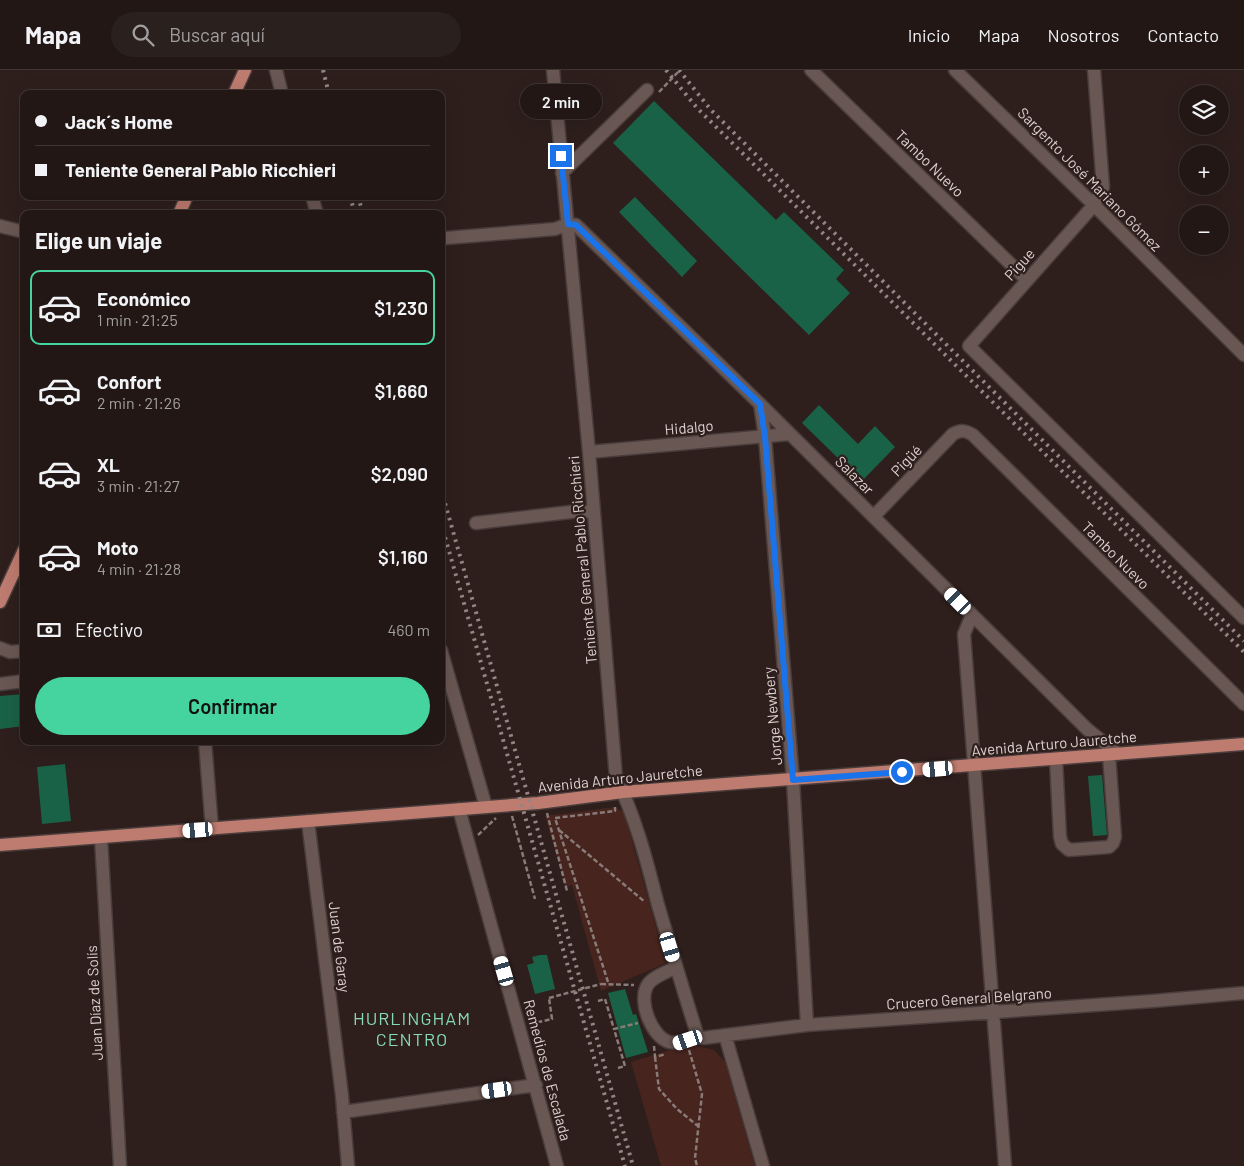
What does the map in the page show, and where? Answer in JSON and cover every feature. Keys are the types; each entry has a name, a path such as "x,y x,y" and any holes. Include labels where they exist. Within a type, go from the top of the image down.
{"main road":[{"path":"236,90 245,70"},
{"path":"0,602 20,559"},
{"name":"Avenida Arturo Jauretche","path":"0,845 486,807 544,802 619,792 1244,744"}],"street":[{"path":"276,70 281,90"},
{"name":"Teniente General Pablo Ricchieri","path":"553,70 589,452 616,778 619,792 640,837 676,967 698,1037"},
{"name":"Tambo Nuevo","path":"811,70 1027,280"},
{"name":"Sargento José Mariano Gómez","path":"956,70 1244,355"},
{"path":"1094,70 1103,187 1094,205"},
{"path":"562,173 647,90"},
{"name":"Pigue","path":"1094,205 969,346 1244,618"},
{"path":"446,238 555,229 568,224"},
{"name":"Salazar","path":"568,224 576,225 874,516 1114,755"},
{"path":"0,226 20,231"},
{"name":"Jorge Newbery","path":"760,404 765,437 793,780 807,1025"},
{"name":"Tambo Nuevo","path":"964,430 973,435 1244,704"},
{"name":"Pigüé","path":"874,516 953,434 964,430"},
{"name":"Hidalgo","path":"589,452 790,434"},
{"path":"476,523 579,511 594,512"},
{"path":"972,615 964,634 1005,1166"},
{"path":"0,648 10,652 20,651"},
{"path":"445,664 486,807"},
{"path":"0,684 20,682"},
{"path":"205,745 212,829"},
{"path":"1056,759 1060,838 1062,844 1069,850 1109,847 1113,843 1115,837 1114,755"},
{"name":"Remedios de Escalada","path":"458,809 558,1166"},
{"name":"Juan de Garay","path":"308,821 348,1166"},
{"name":"Juan Díaz de Solís","path":"101,838 120,1166"},
{"path":"651,1024 645,1006 647,985 676,967"},
{"name":"Crucero General Belgrano","path":"651,1024 659,1036 667,1041 678,1044 698,1037 703,1038 807,1025 1153,1002 1244,993"},
{"path":"725,1035 763,1166"},
{"path":"343,1112 536,1085"}],"path":[{"path":"647,90 655,96 680,70"},
{"path":"608,982 555,818 614,810 619,792"},
{"path":"544,802 567,891"},
{"path":"475,838 509,805 535,899"},
{"path":"558,829 662,916"},
{"path":"528,1024 552,1019 549,998 601,984 647,985"},
{"path":"598,1001 605,1000 614,1029 625,1066 618,1068"},
{"path":"614,1029 651,1024 659,1089 698,1126"},
{"path":"688,1047 702,1094 695,1158 697,1166"},
{"path":"655,1057 672,1052"}],"shaded area":[{"path":"615,807 624,812 666,963 601,991 572,885 566,887 545,816"},
{"path":"690,1044 714,1050 725,1062 755,1166 661,1166 631,1062"}],"building":[{"path":"654,101 776,220 784,212 844,270 836,279 850,293 809,335 613,143"},
{"path":"635,197 697,261 682,277 619,212"},
{"path":"819,405 858,444 875,426 895,447 861,482 802,423"},
{"path":"20,694 20,726 0,729 0,696"},
{"path":"65,764 71,821 42,824 37,767"},
{"path":"1102,775 1107,835 1093,836 1088,776"},
{"path":"547,955 555,989 535,994 527,965 534,963 532,957"},
{"path":"625,989 633,1015 636,1014 648,1052 626,1058 608,993"}],"railway":[{"path":"323,70 328,90"},
{"path":"666,70 697,108 1244,652"},
{"path":"679,70 711,110 1244,641"},
{"path":"351,200 354,210"},
{"path":"359,200 362,210"},
{"path":"445,503 633,1166"},
{"path":"445,537 625,1166"}],"district":[{"name":"HURLINGHAM CENTRO","path":"412,1028"}],"route":[{"path":"561,156 568,224 576,225 760,404 765,437 793,780 902,772"}]}
